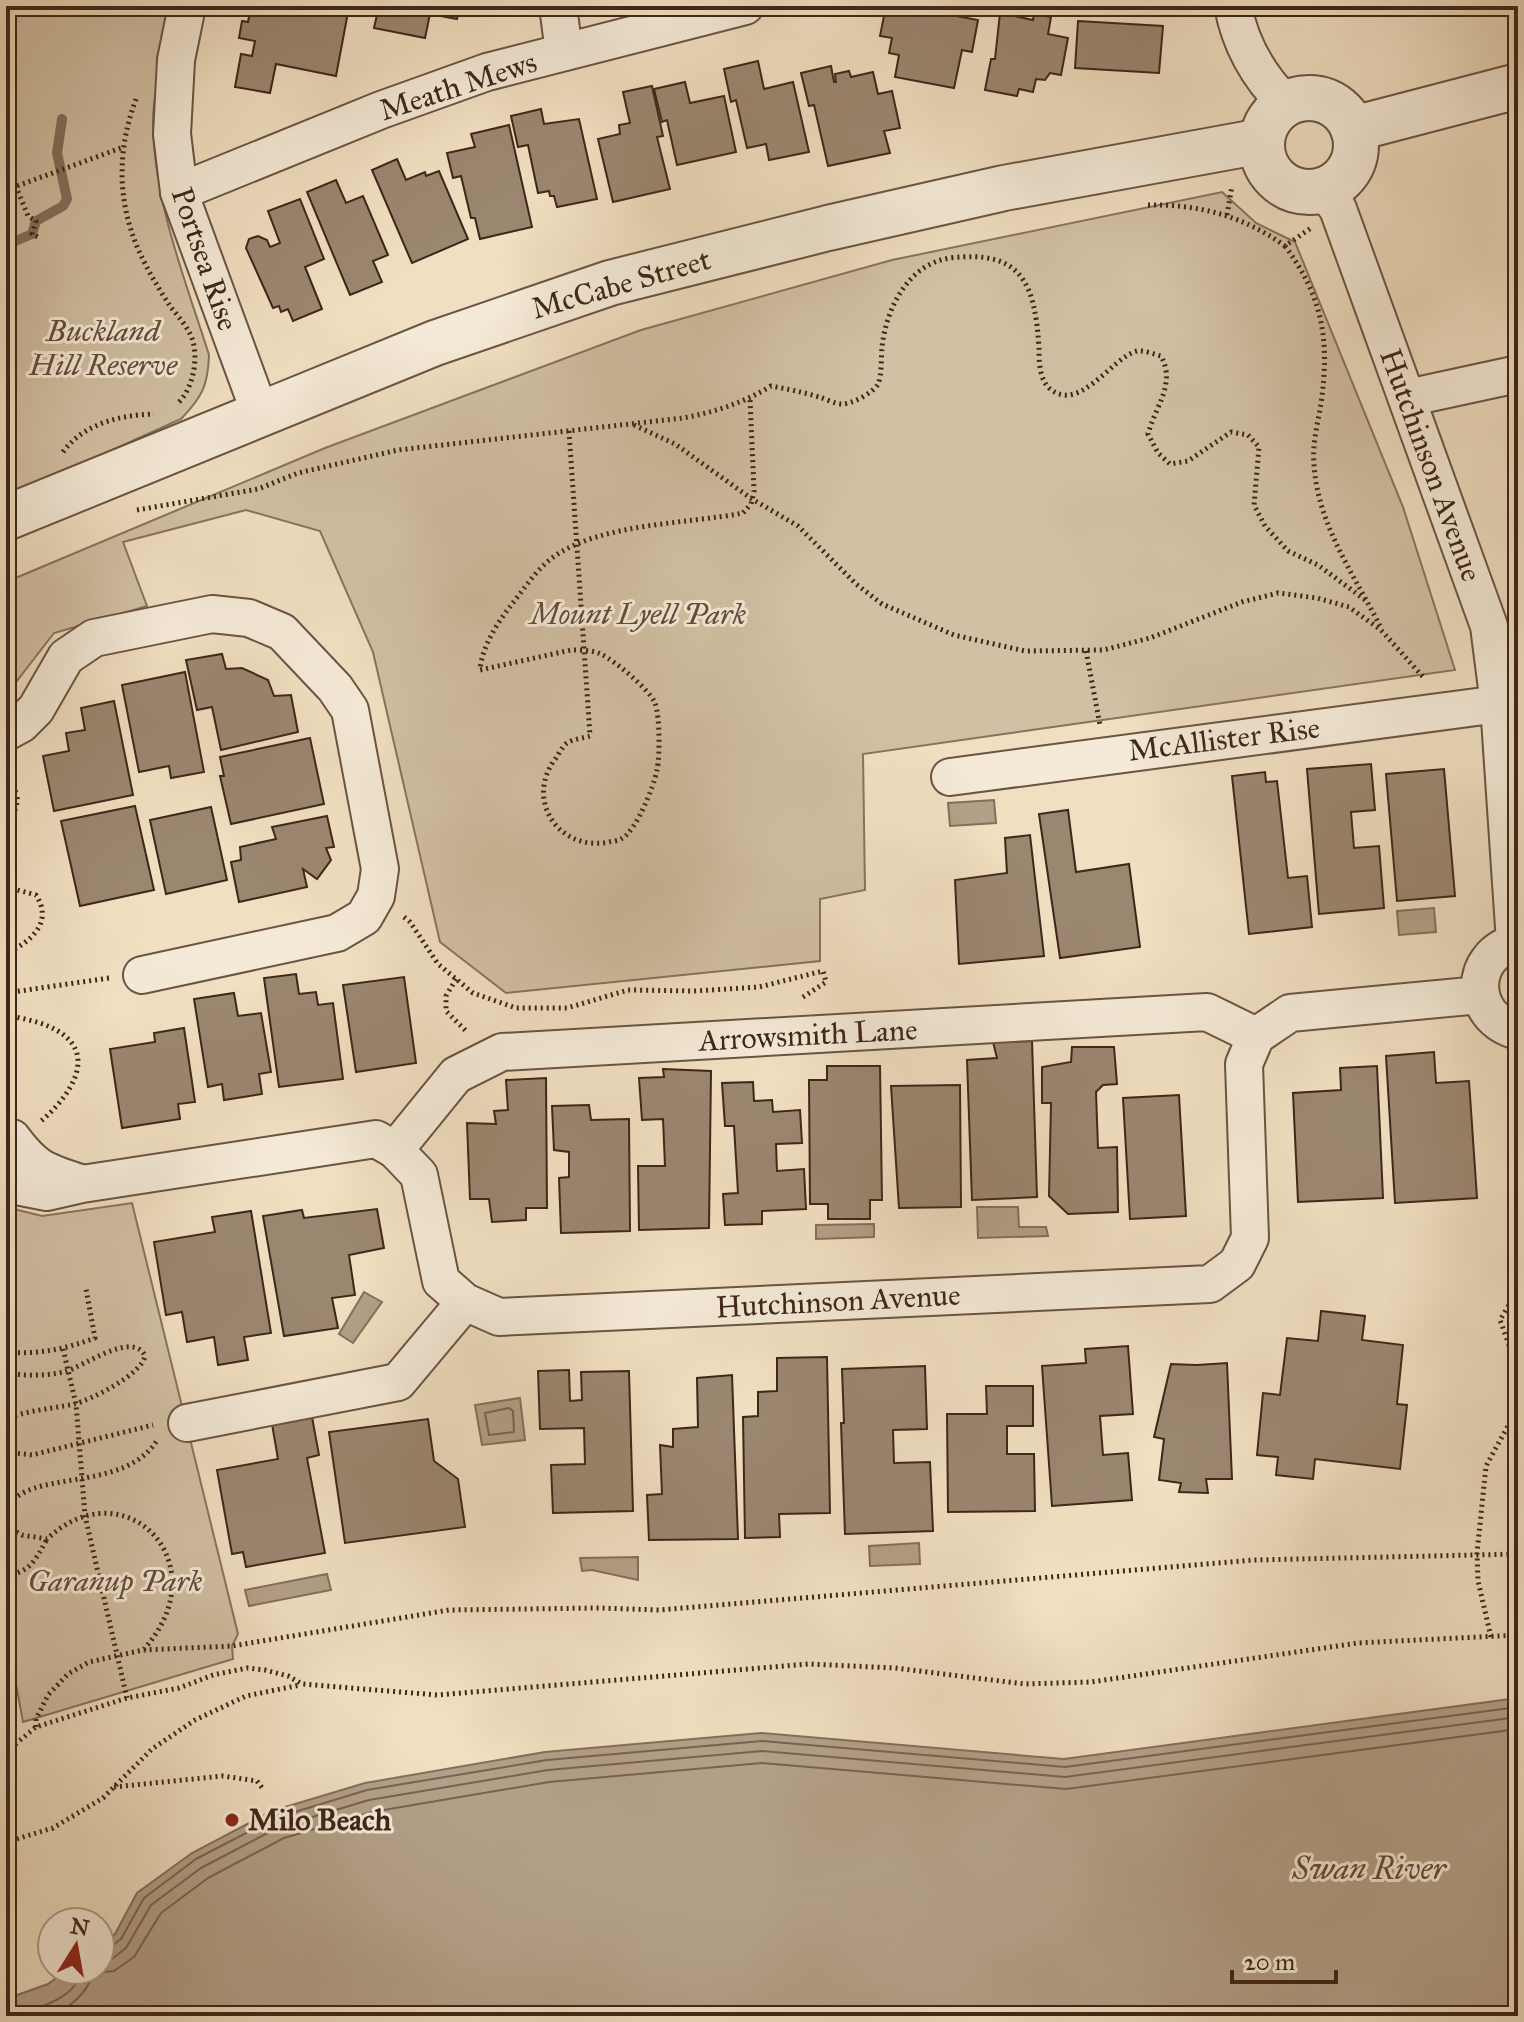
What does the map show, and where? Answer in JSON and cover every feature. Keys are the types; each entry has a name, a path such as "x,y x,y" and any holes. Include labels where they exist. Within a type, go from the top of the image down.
{"street":[{"name":"Portsea Rise","path":"187,6 176,60 172,134 179,192 260,413"},
{"path":"558,6 564,52"},
{"name":"Meath Mews","path":"179,192 381,110 487,72 745,6"},
{"path":"1233,6 1251,58 1266,83 1286,104"},
{"path":"1353,129 1518,86"},
{"path":"1301,98 1318,99 1333,105 1345,115 1353,129 1356,144 1354,159 1348,172 1337,183 1331,199 1293,189 1280,182 1269,170 1263,156 1262,141 1269,119 1286,104 1301,98"},
{"name":"McCabe Street","path":"7,519 435,343 610,283 1004,188 1262,141"},
{"name":"Hutchinson Avenue","path":"1331,199 1489,626 1513,841 1516,942"},
{"path":"1407,398 1518,374"},
{"path":"6,732 21,724 36,709 66,657 94,638 212,614 249,618 282,632 335,688 350,710 380,869 376,896 364,917 337,933 142,975"},
{"name":"McAllister Rise","path":"950,777 1499,704"},
{"path":"1516,942 1502,947 1491,956 1480,981 1480,995 1485,1009 1494,1020 1518,1031"},
{"path":"1256,1036 1290,1013 1480,995"},
{"name":"Arrowsmith Lane","path":"395,1150 456,1075 502,1052 1207,1012 1256,1036"},
{"name":"Hutchinson Avenue","path":"395,1150 419,1175 441,1281 465,1302 499,1317 1210,1284 1237,1264 1250,1238 1244,1064 1256,1036"},
{"path":"16,1135 27,1159 43,1171 82,1184"},
{"path":"6,1184 47,1192 376,1139 395,1150"},
{"path":"170,1428 398,1382 465,1302"}],"path":[{"path":"138,94 121,148 125,206 131,232 161,292 192,337 195,354 188,391 171,409"},
{"path":"6,190 121,148"},
{"path":"9,169 28,216 36,221 32,234 40,238"},
{"path":"1285,246 1331,199"},
{"path":"1142,205 1181,205 1227,215 1267,233 1285,246 1309,284 1323,326 1323,388 1314,463 1321,500 1328,526 1381,630"},
{"path":"133,511 258,489 298,473 398,450 706,414 750,399 771,386 843,404 868,394 879,383 886,321 902,289 922,268 947,259 979,256 1010,264 1029,286 1037,315 1040,371 1049,388 1065,394 1083,390 1122,357 1140,350 1161,356 1168,369 1166,389 1155,409 1148,434 1158,453 1170,464 1188,461 1231,432 1248,435 1259,447 1254,505 1265,526 1288,551 1318,565 1368,602"},
{"path":"569,431 577,544 584,650 590,736 567,743 551,764 543,787 545,807 557,829 576,841 598,844 622,839 635,826 657,770 655,703 639,684 600,654 584,650 553,654 480,670 481,658 506,611 534,577 553,558 577,544 672,521 743,513 752,499 755,468 750,399"},
{"path":"58,460 68,445 108,420 129,415 157,414"},
{"path":"633,424 675,444 752,499 798,526 856,584 882,604 954,635 1025,651 1103,650 1150,638 1242,602 1278,593 1317,598 1349,607 1381,630 1414,664 1429,685"},
{"path":"1086,651 1105,754"},
{"path":"6,784 17,793 18,804 15,814 6,823"},
{"path":"6,887 36,895 43,909 41,927 30,940 6,954"},
{"path":"376,896 410,922 438,964 473,993 516,1008 567,1008 628,990 694,991 759,987 823,971 826,982 800,999"},
{"path":"456,979 446,996 446,1011 460,1026"},
{"path":"6,993 88,980"},
{"path":"6,1015 48,1026 72,1042 77,1054 78,1072 70,1091 54,1111 16,1135"},
{"path":"1518,1129 1509,1142 1518,1158"},
{"path":"6,1352 26,1354 63,1349 95,1338 86,1289"},
{"path":"1518,1290 1500,1320 1518,1370"},
{"path":"6,1373 44,1375 68,1371 121,1347 135,1346 145,1356 144,1362 123,1380 76,1404 6,1419"},
{"path":"63,1349 76,1404 85,1516 127,1698"},
{"path":"1491,1637 1478,1581 1477,1553 1486,1466 1514,1415 1518,1395"},
{"path":"6,1452 32,1455 156,1424 170,1428 150,1451 107,1475 55,1483 25,1492 14,1498 6,1509"},
{"path":"6,1575 31,1568 47,1539 67,1523 85,1516 114,1514 130,1519 156,1538 174,1574 174,1592 166,1615 143,1650"},
{"path":"6,1526 22,1535 47,1539"},
{"path":"36,1727 36,1719 48,1695 68,1674 89,1662 143,1650 232,1646 449,1610 659,1610 1254,1560 1518,1554"},
{"path":"6,1851 10,1841 53,1828 103,1798 152,1749 195,1720 246,1696 302,1684 437,1695 808,1664 895,1668 1024,1684 1059,1684 1358,1643 1518,1635"},
{"path":"6,1752 36,1727 127,1698 179,1688 213,1675 247,1668 288,1676 302,1684"},
{"path":"113,1787 223,1776 257,1781 263,1789"}],"green space":[{"name":"Buckland Hill Reserve","path":"6,6 136,6 172,13 155,96 155,152 172,240 209,355 202,390 181,419 6,498"},
{"name":"Mount Lyell Park","path":"1222,192 1256,223 1295,242 1403,507 1455,670 863,754 865,890 820,899 820,961 506,993 440,942 373,652 320,531 246,510 123,542 147,606 54,633 6,695 6,582 325,448 641,330 892,260"},
{"name":"Garanup Park","path":"132,1203 238,1634 232,1646 233,1659 23,1722 6,1630 6,1207 42,1216"}],"water":[{"path":"994,800 996,823 950,826 948,803"},
{"path":"1434,908 1436,932 1399,935 1397,911"},
{"path":"977,1207 1018,1207 1019,1227 1046,1227 1048,1236 978,1238"},
{"path":"874,1224 874,1237 816,1239 816,1225"},
{"path":"364,1292 382,1302 353,1343 339,1334"},
{"path":"520,1398 525,1440 482,1445 475,1405"},
{"path":"919,1543 920,1564 870,1566 869,1546"},
{"path":"638,1557 638,1580 592,1570 582,1571 580,1558"},
{"path":"327,1574 331,1590 249,1606 245,1590"},
{"name":"Swan River","path":"1518,1698 1518,2016 6,2016 6,1999 42,1986 116,1986 116,1932 137,1893 192,1853 272,1811 365,1783 545,1752 761,1733 1064,1759"}],"building":[{"path":"251,6 349,7 336,76 276,64 270,93 235,87 241,54 252,56 255,41 239,38 242,21 248,22"},
{"path":"379,6 460,6 457,19 430,14 425,38 374,28"},
{"path":"886,6 902,6 978,20 972,52 962,50 954,88 895,77 899,55 889,53 892,38 880,36"},
{"path":"1000,13 1033,20 1034,14 1051,17 1048,34 1068,38 1061,75 1050,73 1045,80 1036,79 1033,92 1019,89 1017,96 985,90 991,59 995,59"},
{"path":"1078,21 1163,26 1159,73 1075,68"},
{"path":"758,61 764,89 793,82 809,152 769,160 766,144 747,148 736,100 731,102 724,69"},
{"path":"831,66 834,82 835,74 849,71 851,77 873,72 878,94 892,91 900,128 884,131 890,153 828,166 814,105 809,106 801,73"},
{"path":"685,82 690,103 724,96 736,152 677,165 667,120 662,122 654,89"},
{"path":"652,86 663,136 657,137 670,189 613,202 598,139 620,134 619,125 630,123 623,92"},
{"path":"541,109 544,124 579,119 597,199 557,207 549,191 538,193 528,145 518,147 511,116"},
{"path":"509,125 532,227 480,239 475,218 471,218 461,176 453,178 447,153 475,147 471,134"},
{"path":"397,159 406,180 425,172 426,176 439,171 468,239 412,263 372,170"},
{"path":"336,180 346,203 363,196 388,255 373,261 382,282 350,295 307,192"},
{"path":"300,199 324,259 305,267 322,309 293,321 288,309 281,312 279,306 273,308 246,248 249,239 258,236 267,240 270,247 280,243 268,211"},
{"path":"1518,420 1518,457 1508,423"},
{"path":"222,654 226,669 242,668 268,680 274,696 291,695 298,732 221,750 212,707 197,710 186,660"},
{"path":"185,672 204,772 171,778 169,766 139,772 122,685"},
{"path":"114,701 133,795 54,811 43,756 69,751 66,733 85,730 81,708"},
{"path":"310,738 324,804 231,824 220,776 224,776 220,757"},
{"path":"1371,764 1375,810 1351,812 1354,848 1379,846 1384,908 1319,914 1307,769"},
{"path":"1444,769 1455,896 1397,901 1386,774"},
{"path":"1265,772 1266,782 1277,781 1288,878 1307,876 1312,927 1249,934 1232,776"},
{"path":"135,806 154,890 80,906 61,821"},
{"path":"211,807 227,880 166,894 150,820"},
{"path":"1068,810 1076,872 1129,864 1140,947 1060,958 1039,814"},
{"path":"327,816 334,847 326,848 331,860 317,879 303,869 307,887 239,902 231,862 241,860 240,847 276,839 272,827"},
{"path":"1030,835 1044,956 959,964 955,880 1007,873 1005,838"},
{"path":"296,974 299,994 316,992 318,1005 333,1003 343,1079 279,1087 264,978"},
{"path":"404,977 416,1063 356,1072 343,985"},
{"path":"234,993 238,1016 261,1013 271,1072 259,1074 262,1094 224,1100 222,1084 208,1087 194,999"},
{"path":"184,1028 195,1102 178,1104 180,1119 122,1128 110,1049 155,1042 154,1033"},
{"path":"1032,1041 1037,1197 972,1200 967,1060 997,1058 993,1042"},
{"path":"1072,1047 1114,1047 1117,1084 1103,1085 1096,1092 1098,1148 1117,1147 1118,1212 1068,1214 1049,1196 1051,1103 1042,1103 1042,1067 1071,1062"},
{"path":"1434,1052 1436,1083 1469,1081 1477,1198 1395,1203 1386,1056"},
{"path":"827,1066 880,1066 882,1200 870,1200 870,1219 828,1219 828,1204 810,1204 809,1080 827,1080"},
{"path":"1377,1066 1383,1198 1298,1202 1293,1093 1341,1090 1340,1068"},
{"path":"663,1069 711,1071 709,1228 639,1230 638,1166 665,1166 663,1119 642,1120 639,1078 664,1077"},
{"path":"546,1078 547,1208 526,1208 526,1220 492,1222 489,1199 470,1199 467,1123 496,1124 494,1111 508,1110 506,1080"},
{"path":"753,1082 754,1101 772,1100 773,1112 800,1110 802,1143 776,1144 777,1171 804,1169 806,1209 762,1211 762,1224 725,1225 723,1194 738,1193 734,1126 725,1126 722,1083"},
{"path":"960,1085 961,1207 899,1208 891,1086"},
{"path":"1179,1095 1186,1216 1130,1219 1123,1098"},
{"path":"589,1105 591,1120 629,1119 630,1231 561,1233 559,1178 569,1177 569,1152 554,1150 552,1106"},
{"path":"377,1209 384,1248 349,1255 355,1295 332,1298 338,1328 284,1336 263,1216 302,1210 304,1218"},
{"path":"251,1211 271,1333 244,1337 248,1360 218,1365 214,1337 187,1342 182,1312 166,1315 154,1242 215,1232 212,1217"},
{"path":"1321,1311 1365,1316 1362,1340 1403,1345 1397,1404 1407,1405 1400,1469 1315,1459 1313,1479 1276,1475 1278,1457 1257,1455 1263,1393 1280,1395 1287,1338 1318,1341"},
{"path":"1128,1346 1133,1414 1100,1416 1103,1455 1128,1453 1132,1500 1052,1506 1042,1366 1086,1363 1085,1349"},
{"path":"827,1357 830,1513 779,1514 780,1537 745,1538 743,1417 758,1416 758,1392 777,1391 777,1358"},
{"path":"1227,1363 1232,1479 1206,1479 1208,1493 1179,1492 1181,1483 1159,1480 1164,1439 1154,1437 1171,1364"},
{"path":"925,1366 927,1429 893,1430 894,1463 930,1462 933,1531 845,1534 842,1369"},
{"path":"569,1370 570,1401 582,1400 581,1372 629,1371 633,1511 553,1513 551,1465 585,1464 584,1428 540,1429 538,1371"},
{"path":"732,1375 738,1539 649,1540 647,1495 662,1494 660,1445 673,1447 673,1429 698,1427 697,1378"},
{"path":"986,1386 1033,1386 1033,1426 1007,1426 1007,1454 1034,1454 1035,1511 948,1512 947,1414 987,1414"},
{"path":"312,1417 319,1455 307,1458 325,1553 246,1567 243,1552 232,1554 217,1470 278,1459 272,1424"},
{"path":"428,1419 434,1461 458,1479 465,1527 345,1543 329,1432"}],"waterway":[{"path":"6,245 32,234 36,221 63,206 67,199 57,153 62,119"}],"place":[{"name":"Milo Beach","path":"232,1820"}]}
